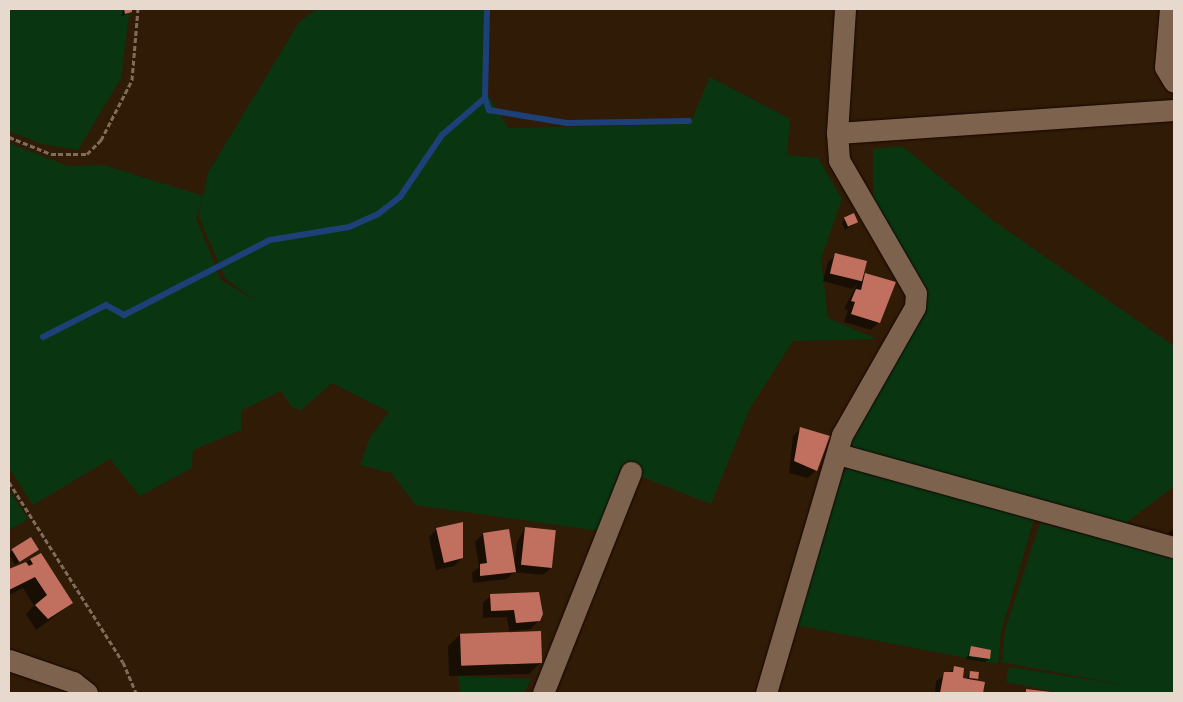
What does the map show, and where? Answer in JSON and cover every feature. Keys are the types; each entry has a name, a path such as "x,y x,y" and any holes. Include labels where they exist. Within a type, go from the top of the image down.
{"street":[{"path":"766,693 838,454 842,434 915,307 916,293 839,160 836,133 845,9"},
{"path":"1170,9 1171,72"},
{"path":"836,133 1174,110"},
{"path":"838,454 1174,547"},
{"path":"543,693 631,472"},
{"path":"9,660 73,682 87,693"}],"path":[{"path":"9,137 51,154 87,154 101,140 132,80 138,9"},
{"path":"9,482 123,662 136,693"}],"green space":[{"path":"9,9 130,9 121,78 78,150 42,144 9,131"},
{"path":"317,9 486,9 488,95 508,128 690,124 710,77 790,119 787,155 818,158 842,199 821,259 828,318 877,339 793,341 750,408 711,504 620,468 600,531 416,505 391,473 360,465 370,437 389,412 332,383 301,410 293,408 281,391 242,410 241,430 193,450 192,468 140,496 110,459 33,505 9,468 9,143 68,166 104,165 203,196 208,173 299,22","holes":["202,201 199,217 225,278 256,301 221,280 196,218"]},
{"path":"902,146 995,222 1174,346 1174,486 1123,525 853,448 849,437 919,313 873,203 873,149"},
{"path":"848,467 1035,515 1001,632 998,664 795,625 838,482"},
{"path":"9,490 28,519 9,530"},
{"path":"1040,523 1174,557 1174,693 1061,693 1006,682 1009,667 1129,686 1002,662 1005,630"},
{"path":"458,676 531,679 524,693 460,693"}],"building":[{"path":"124,9 132,9 132,12 125,14"},
{"path":"854,213 858,222 848,227 844,217"},
{"path":"835,253 867,261 862,281 830,273"},
{"path":"865,273 896,282 880,323 851,314 855,302 851,301 856,289 861,290"},
{"path":"800,427 830,436 817,471 794,461"},
{"path":"463,522 463,558 444,563 436,528"},
{"path":"525,527 556,530 552,568 521,565"},
{"path":"509,529 516,572 480,576 480,564 487,563 483,533"},
{"path":"31,537 39,550 19,562 11,549"},
{"path":"41,553 73,603 48,619 35,605 47,595 35,577 9,590 9,569 26,562 29,566 33,564 30,559"},
{"path":"539,592 543,614 540,621 516,623 514,610 491,611 490,594"},
{"path":"541,631 542,663 461,666 460,634"},
{"path":"971,646 991,650 990,659 969,656"},
{"path":"954,666 964,668 963,678 985,682 983,693 940,693 944,672 953,672"},
{"path":"970,671 979,672 978,679 969,678"},
{"path":"1026,689 1051,692 1051,693 1026,693"}],"waterway":[{"path":"487,9 485,98 489,110 567,123 689,121"},
{"path":"43,337 106,305 124,315 270,240 349,227 378,214 400,197 442,135 485,98"}]}
